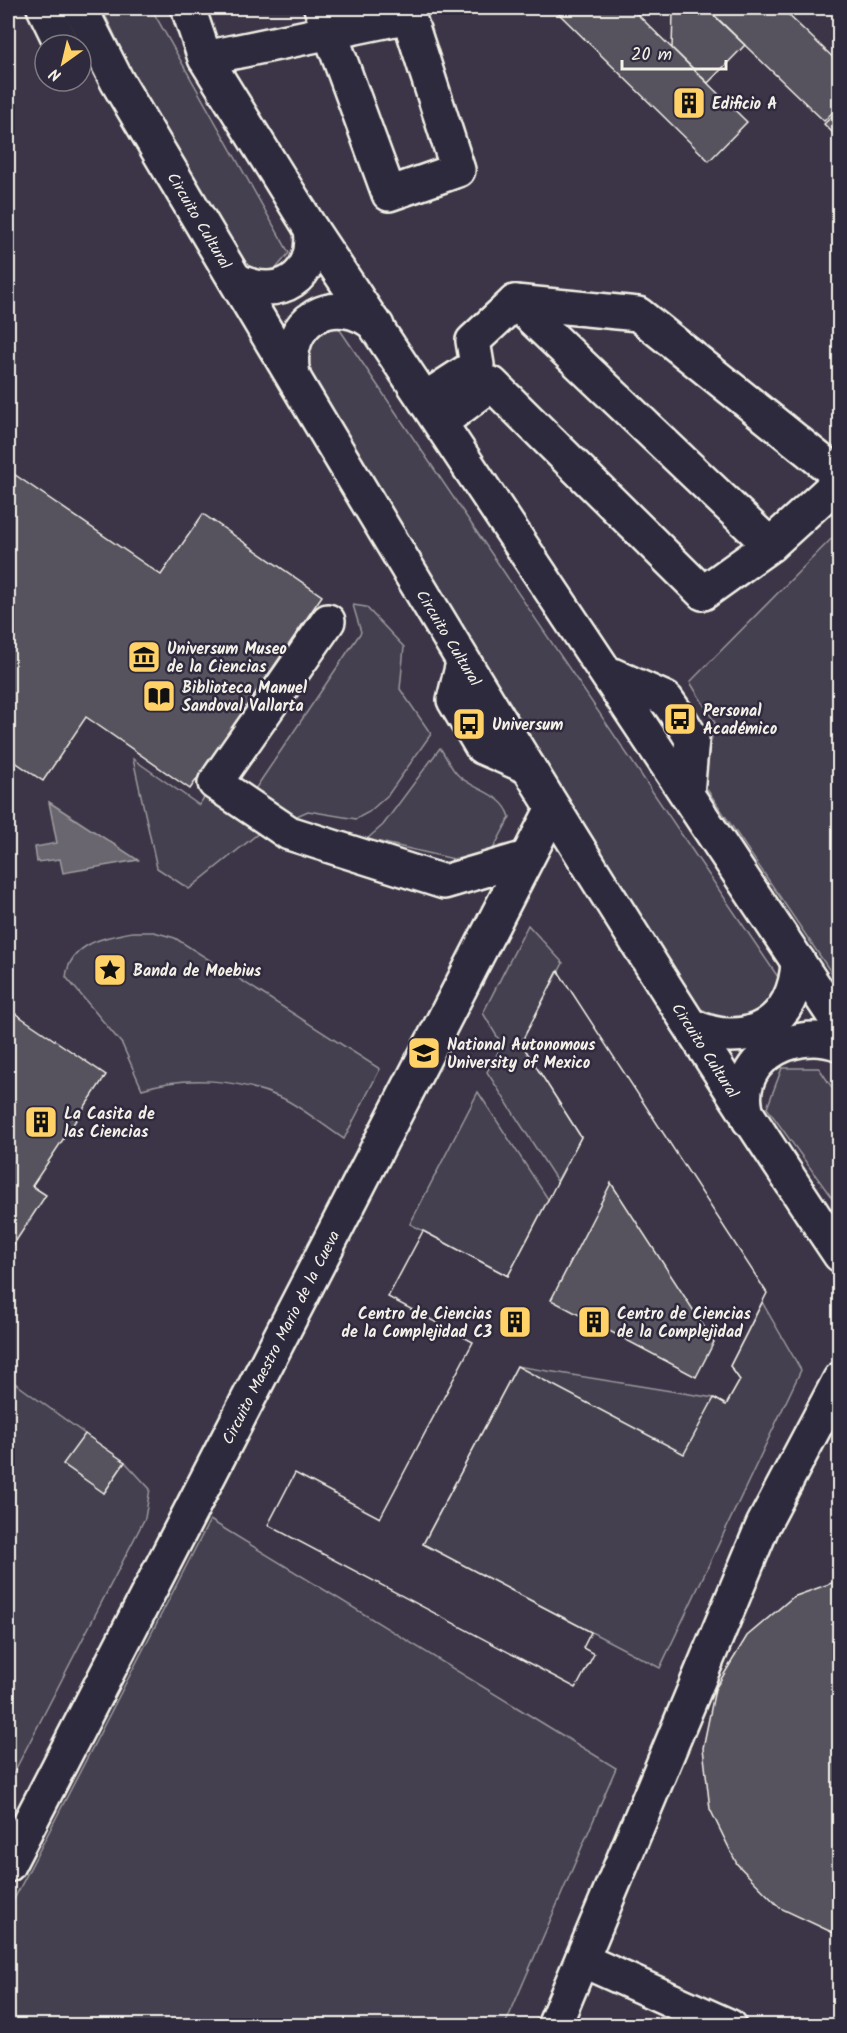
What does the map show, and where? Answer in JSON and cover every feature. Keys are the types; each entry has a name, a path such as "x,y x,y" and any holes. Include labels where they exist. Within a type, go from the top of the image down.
{"street":[{"path":"44,8 56,33"},
{"name":"Circuito Cultural","path":"80,8 95,63 236,280 463,663 553,808 750,1121 840,1255"},
{"path":"188,8 205,58 311,229 608,673 840,1026"},
{"path":"205,58 326,20 407,12 458,170 389,194 326,20"},
{"path":"236,280 262,290 290,283 307,265 312,254 311,229"},
{"path":"433,410 477,365 473,341 515,302 638,315 840,476"},
{"path":"515,302 770,545"},
{"path":"293,375 291,350 302,327 311,319 324,312 353,311 378,327"},
{"path":"433,410 492,384 703,593 770,545 840,481"},
{"path":"328,621 215,783 289,833 444,882 525,858"},
{"name":"Circuito Maestro Mario de la Cueva","path":"8,1865 525,858 553,808"},
{"path":"692,1026 708,1033 725,1036 742,1036 759,1030 785,1008 793,994 798,961"},
{"path":"750,1121 744,1107 746,1089 752,1073 762,1059 776,1047 792,1040 810,1037 840,1044"},
{"path":"554,2025 763,1525 840,1378"},
{"path":"582,1960 729,2025"}],"shaded area":[{"name":"National Autonomous University of Mexico","path":"8,8 839,8 839,2025 8,2025"},
{"path":"102,8 151,8 289,253 267,279 240,274 131,70"},
{"path":"334,321 778,977 772,1008 738,1024 698,1008 297,360 314,330"},
{"path":"839,531 839,984 702,782 715,723 690,682"},
{"path":"353,605 366,607 404,647 400,689 431,734 388,795 369,812 356,819 308,811 290,819 251,795 361,632"},
{"path":"440,748 459,776 495,797 510,817 491,853 471,863 367,839 383,825"},
{"path":"133,759 199,805 205,796 260,832 189,889 157,868"},
{"path":"49,802 138,860 63,873 60,859 37,862 35,847 57,843"},
{"path":"528,925 563,963 521,1043 581,1137 557,1181 487,1072 502,1045 483,1013"},
{"path":"133,932 154,932 175,938 380,1069 344,1139 290,1102 248,1087 212,1081 194,1081 142,1089 122,1044 66,977 74,956 82,949 101,939"},
{"path":"782,1068 819,1068 839,1098 839,1208 767,1108"},
{"path":"478,1092 548,1199 508,1276 410,1224"},
{"path":"762,1302 801,1370 660,1668 423,1544 517,1366 714,1398 726,1405 740,1380 730,1366"},
{"path":"8,1378 85,1434 104,1493 125,1462 150,1489 145,1518 8,1784"},
{"path":"210,1520 616,1768 505,2025 8,2025 8,1911"}],"building":[{"name":"Edificio A","path":"553,8 631,8 747,122 709,161"},
{"path":"706,8 781,8 840,64 840,105 824,121"},
{"path":"709,10 745,45 708,83 672,48 673,12"},
{"path":"840,109 840,140 824,124"},
{"name":"Universum Museo de la Ciencias","path":"8,470 161,575 203,514 322,596 190,789 86,717 43,781 8,757"},
{"name":"Centro de Ciencias de la Complejidad C3","path":"558,971 767,1293 730,1366 740,1380 726,1405 714,1398 684,1454 517,1366 423,1544 591,1632 583,1648 594,1654 576,1688 268,1525 295,1473 380,1518 473,1342 388,1297 423,1231 508,1276 581,1137 521,1043","holes":["611,1183 714,1342 696,1377 551,1300"]},
{"name":"Centro de Ciencias de la Complejidad C3","path":"558,971 767,1293 730,1366 740,1380 726,1405 714,1398 684,1454 517,1366 423,1544 591,1632 583,1648 594,1654 576,1688 268,1525 295,1473 380,1518 473,1342 388,1297 423,1231 508,1276 581,1137 521,1043"},
{"name":"La Casita de las Ciencias","path":"10,1010 106,1075 32,1186 46,1195 8,1253 8,1013"},
{"path":"85,1434 125,1462 104,1493 63,1464"},
{"path":"840,1580 840,1936 780,1908 737,1864 710,1809 703,1748 715,1689 747,1636 793,1597"}],"place":[{"name":"Edificio A","path":"689,103"},
{"name":"Universum Museo de la Ciencias","path":"144,657"},
{"name":"Biblioteca Manuel Sandoval Vallarta","path":"159,696"},
{"name":"Personal Académico","path":"680,719"},
{"name":"Universum","path":"469,724"},
{"name":"Banda de Moebius","path":"110,970"},
{"name":"National Autonomous University of Mexico","path":"424,1053"},
{"name":"La Casita de las Ciencias","path":"41,1122"},
{"name":"Centro de Ciencias de la Complejidad C3","path":"515,1322"},
{"name":"Centro de Ciencias de la Complejidad","path":"594,1322"}]}
